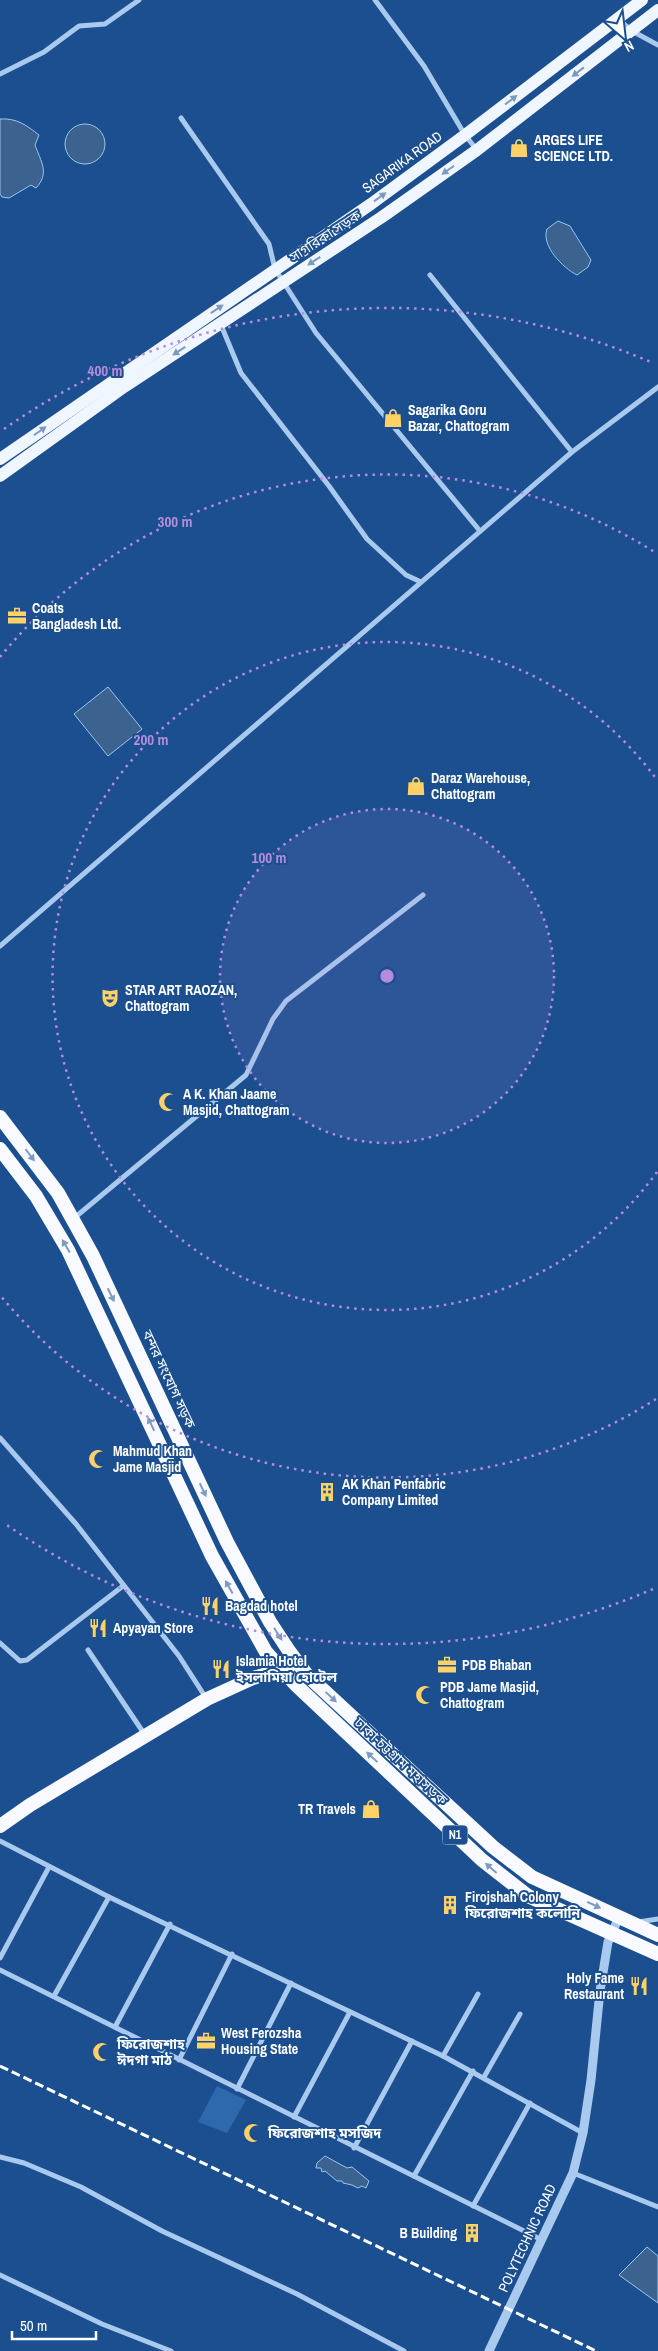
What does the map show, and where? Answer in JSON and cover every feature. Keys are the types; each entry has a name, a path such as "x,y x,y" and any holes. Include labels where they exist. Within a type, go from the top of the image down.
{"highway":[{"name":"বন্দর সংযোগ সড়ক","path":"0,1117 58,1193 73,1220 97,1265 227,1542 270,1622 297,1662"},
{"path":"0,1149 36,1196 68,1250 212,1556 255,1636 283,1671"},
{"path":"0,1826 30,1805 207,1699 253,1678 283,1671 297,1662"},
{"name":"ঢাকা-চট্টগ্রাম মহাসড়ক","path":"297,1662 307,1675 342,1708 493,1847 525,1873 658,1934"},
{"name":"ঢাকা-চট্টগ্রাম মহাসড়ক","path":"283,1671 474,1853 515,1888 658,1954"}],"main road":[{"name":"SAGARIKA ROAD","path":"0,459 371,204 642,0"},
{"name":"সাগরিকা সড়ক","path":"0,476 124,387 382,216 477,150 658,10"}],"street":[{"path":"0,74 44,52 79,26 105,24 139,0"},
{"path":"375,0 424,66 465,135 477,150"},
{"path":"618,19 632,31 658,45"},
{"path":"181,118 269,244 275,269 316,334 480,530"},
{"path":"430,276 572,452"},
{"path":"221,324 240,372 329,486 366,539 406,575 421,582"},
{"path":"0,946 480,530 572,452 658,387"},
{"path":"73,1220 246,1075 274,1019 286,1001 422,895"},
{"path":"0,1438 76,1524 179,1656 207,1699"},
{"path":"0,1643 16,1659 20,1661 26,1660 124,1586"},
{"path":"88,1650 145,1735"},
{"path":"0,1841 109,1897 170,1924 473,2071 583,2133"},
{"path":"0,1958 49,1867"},
{"path":"54,1996 109,1897"},
{"name":"POLYTECHNIC ROAD","path":"488,2351 573,2172 583,2133 596,2041 600,1991 612,1932 619,1916"},
{"path":"632,1922 658,1919"},
{"path":"115,2027 170,1924"},
{"path":"179,2060 232,1954"},
{"path":"0,1970 542,2240"},
{"path":"237,2089 291,1983"},
{"path":"443,2056 478,1994"},
{"path":"294,2117 350,2012"},
{"path":"484,2078 520,2014"},
{"path":"354,2148 412,2041"},
{"path":"414,2176 473,2071"},
{"path":"472,2206 530,2102"},
{"path":"0,2157 24,2163 81,2187 162,2230 297,2294 404,2351"},
{"path":"573,2172 658,2207"},
{"path":"0,2275 102,2324 171,2351"}],"shaded area":[{"path":"0,119 21,123 39,135 35,145 43,167 43,177 36,188 31,185 9,198 2,197 0,194"},
{"path":"81,124 89,124 96,127 102,133 105,144 102,155 96,161 89,164 81,164 74,161 68,155 65,148 65,140 68,133 74,127"},
{"path":"558,221 570,226 591,260 588,267 577,275 571,272 554,256 547,242 547,229"},
{"path":"108,687 142,729 108,756 74,714"},
{"path":"217,2086 246,2100 227,2133 198,2122"},
{"path":"325,2156 347,2168 352,2167 369,2181 366,2188 362,2186 358,2188 342,2181 337,2181 325,2171 322,2172 321,2168 316,2168 317,2163"},
{"path":"647,2247 658,2256 658,2303 619,2275"}],"railway":[{"path":"0,2066 596,2351"}],"place":[{"name":"ARGES LIFE SCIENCE LTD.","path":"519,148"},
{"name":"Sagarika Goru Bazar, Chattogram","path":"393,418"},
{"name":"Coats Bangladesh Ltd.","path":"17,616"},
{"name":"Daraz Warehouse, Chattogram","path":"416,786"},
{"name":"STAR ART RAOZAN, Chattogram","path":"110,998"},
{"name":"A K. Khan Jaame Masjid, Chattogram","path":"168,1102"},
{"name":"Mahmud Khan Jame Masjid","path":"98,1459"},
{"name":"AK Khan Penfabric Company Limited","path":"327,1492"},
{"name":"Bagdad hotel","path":"210,1606"},
{"name":"Apyayan Store","path":"98,1628"},
{"name":"PDB Bhaban","path":"447,1665"},
{"name":"Islamia Hotel ইসলামিয়া হোটেল","path":"221,1669"},
{"name":"PDB Jame Masjid, Chattogram","path":"425,1695"},
{"name":"TR Travels","path":"371,1809"},
{"name":"Firojshah Colony ফিরোজশাহ কলোনি","path":"450,1905"},
{"name":"Holy Fame Restaurant","path":"639,1986"},
{"name":"West Ferozsha Housing State","path":"206,2041"},
{"name":"ফিরোজশাহ ঈদগা মাঠ","path":"102,2052"},
{"name":"ফিরোজশাহ মসজিদ","path":"253,2133"},
{"name":"B Building","path":"472,2233"}]}
